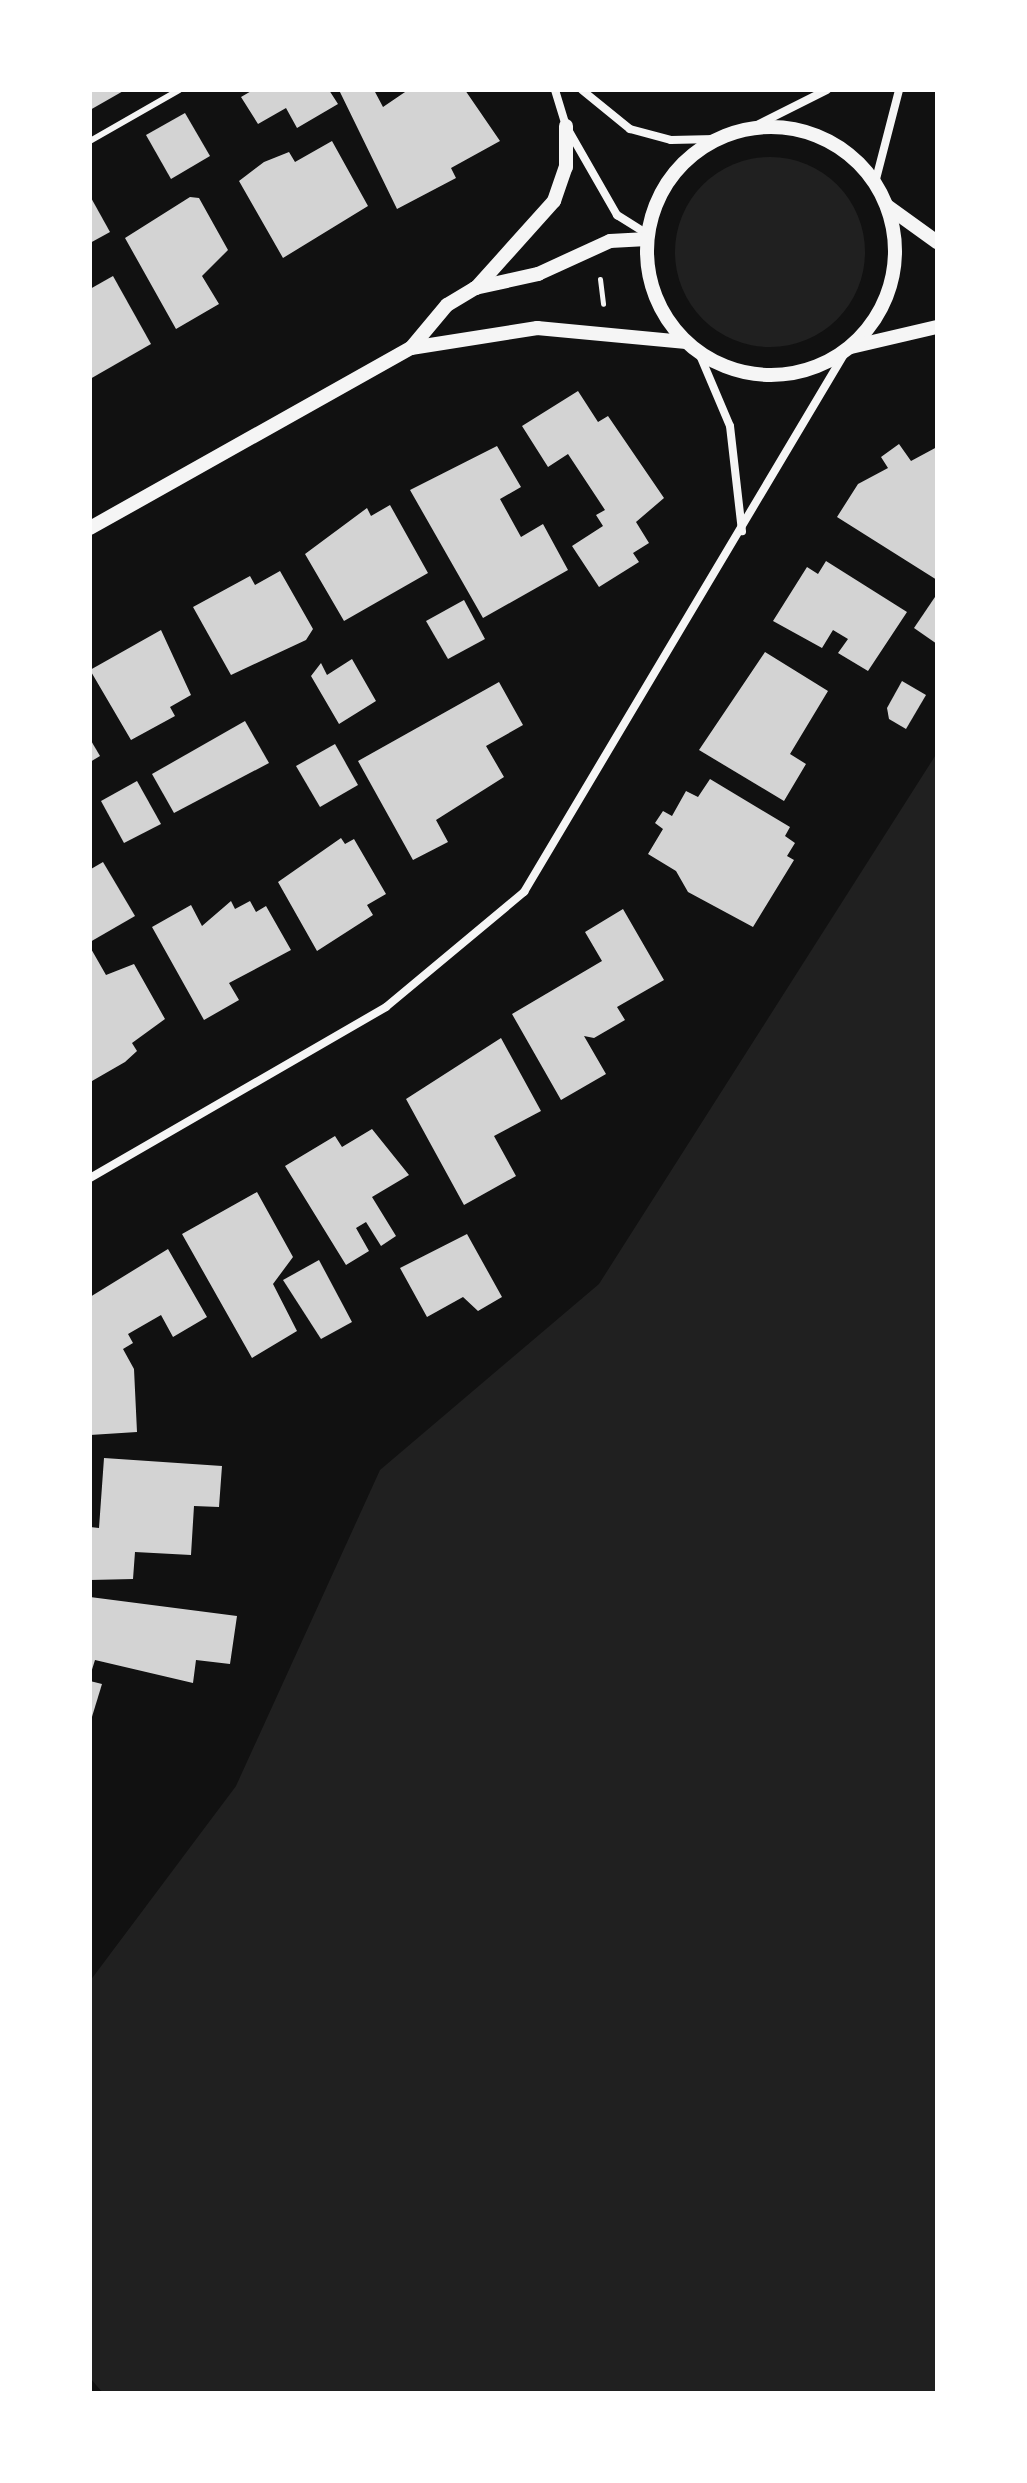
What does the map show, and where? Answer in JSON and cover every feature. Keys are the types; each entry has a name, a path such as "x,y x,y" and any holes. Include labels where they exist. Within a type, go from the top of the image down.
{"street":[{"path":"555,90 566,126 617,215 647,237"},
{"path":"582,90 630,129 671,140 715,139 751,128 827,90"},
{"path":"875,183 883,129 899,90"},
{"path":"411,348 447,305 475,288 554,201 566,167 566,126"},
{"path":"90,1178 386,1007 524,892 742,532 848,349 886,298 894,267 887,206 875,183 821,137 751,128"},
{"path":"715,139 669,179 647,237 662,312 686,342 699,353 757,375 788,375 848,349 937,327"},
{"path":"887,206 937,242"},
{"path":"475,288 538,274 610,241 647,237"},
{"path":"90,528 411,348 537,328 686,342"},
{"path":"699,353 730,426 742,532"}],"lane":[{"path":"90,141 179,90"}],"path":[{"path":"594,268 603,313"}],"shaded area":[{"path":"770,157 806,164 837,185 858,216 865,252 858,288 837,319 806,340 770,347 734,340 703,319 682,288 675,252 682,216 703,185 734,164"},
{"path":"937,753 937,2393 103,2393 90,2378 90,1981 236,1786 380,1470 599,1284"}],"building":[{"path":"90,90 125,90 90,110"},
{"path":"253,90 329,90 338,104 297,128 286,108 258,124 241,97"},
{"path":"339,90 374,90 383,107 408,90 465,90 500,141 451,168 456,178 397,209"},
{"path":"185,113 210,156 171,179 146,135"},
{"path":"332,141 368,206 283,258 239,181 264,162 289,152 295,162"},
{"path":"90,196 110,232 90,243"},
{"path":"190,197 199,198 228,250 202,276 219,304 176,329 125,238"},
{"path":"113,276 151,344 90,379 90,289"},
{"path":"578,391 598,422 608,416 664,498 636,522 649,543 633,553 639,562 599,587 572,546 603,526 596,515 605,510 568,454 548,467 522,426"},
{"path":"899,444 911,461 937,447 937,580 837,517 858,484 888,468 881,457"},
{"path":"497,446 521,487 500,499 521,537 543,524 568,570 483,618 410,490"},
{"path":"390,505 428,573 344,621 305,554 367,508 371,516"},
{"path":"826,561 907,612 868,671 838,653 848,639 833,630 822,648 773,621 807,567 818,574"},
{"path":"280,571 313,629 306,640 231,675 193,607 250,576 255,585"},
{"path":"937,594 937,644 914,628"},
{"path":"464,600 485,639 448,659 426,621"},
{"path":"161,630 191,695 170,707 175,716 131,740 90,670"},
{"path":"765,652 828,691 790,754 806,764 784,801 699,750"},
{"path":"352,659 376,701 339,724 311,676 321,663 327,675"},
{"path":"902,681 926,695 906,729 889,719 887,708"},
{"path":"499,682 523,725 486,746 504,777 436,820 448,842 413,860 358,761"},
{"path":"245,721 269,763 174,813 152,774"},
{"path":"90,739 100,756 90,762"},
{"path":"335,744 358,785 320,807 296,766"},
{"path":"710,779 790,827 785,836 795,843 787,856 794,860 753,927 688,892 676,871 648,854 663,829 655,823 663,811 672,816 686,791 698,797"},
{"path":"137,781 161,824 124,843 101,801"},
{"path":"341,838 345,844 354,839 386,894 367,905 373,915 317,951 278,882"},
{"path":"103,862 135,916 90,942 91,869"},
{"path":"231,901 235,909 250,901 256,912 266,906 291,950 229,983 239,1000 204,1020 152,927 191,905 202,926"},
{"path":"623,909 664,980 617,1007 625,1020 594,1038 584,1036 606,1074 561,1100 512,1014 602,961 585,932"},
{"path":"90,947 106,975 134,964 165,1019 132,1043 137,1051 125,1062 92,1081"},
{"path":"501,1038 541,1111 494,1136 516,1176 464,1205 406,1099"},
{"path":"372,1129 409,1175 372,1197 396,1236 381,1246 366,1222 356,1228 369,1251 346,1265 285,1166 335,1136 342,1147"},
{"path":"257,1192 293,1257 273,1284 297,1331 252,1358 182,1234"},
{"path":"467,1234 502,1297 478,1311 463,1297 427,1317 400,1268"},
{"path":"168,1249 207,1317 173,1337 161,1315 128,1334 133,1343 123,1349 134,1369 137,1432 90,1435 90,1297"},
{"path":"319,1260 352,1322 321,1339 283,1280"},
{"path":"104,1458 222,1466 219,1507 194,1506 191,1555 135,1552 133,1579 90,1580 90,1527 99,1528"},
{"path":"90,1597 237,1616 230,1664 196,1660 193,1683 95,1660 90,1676"},
{"path":"90,1681 102,1684 91,1720 90,1720"}]}
